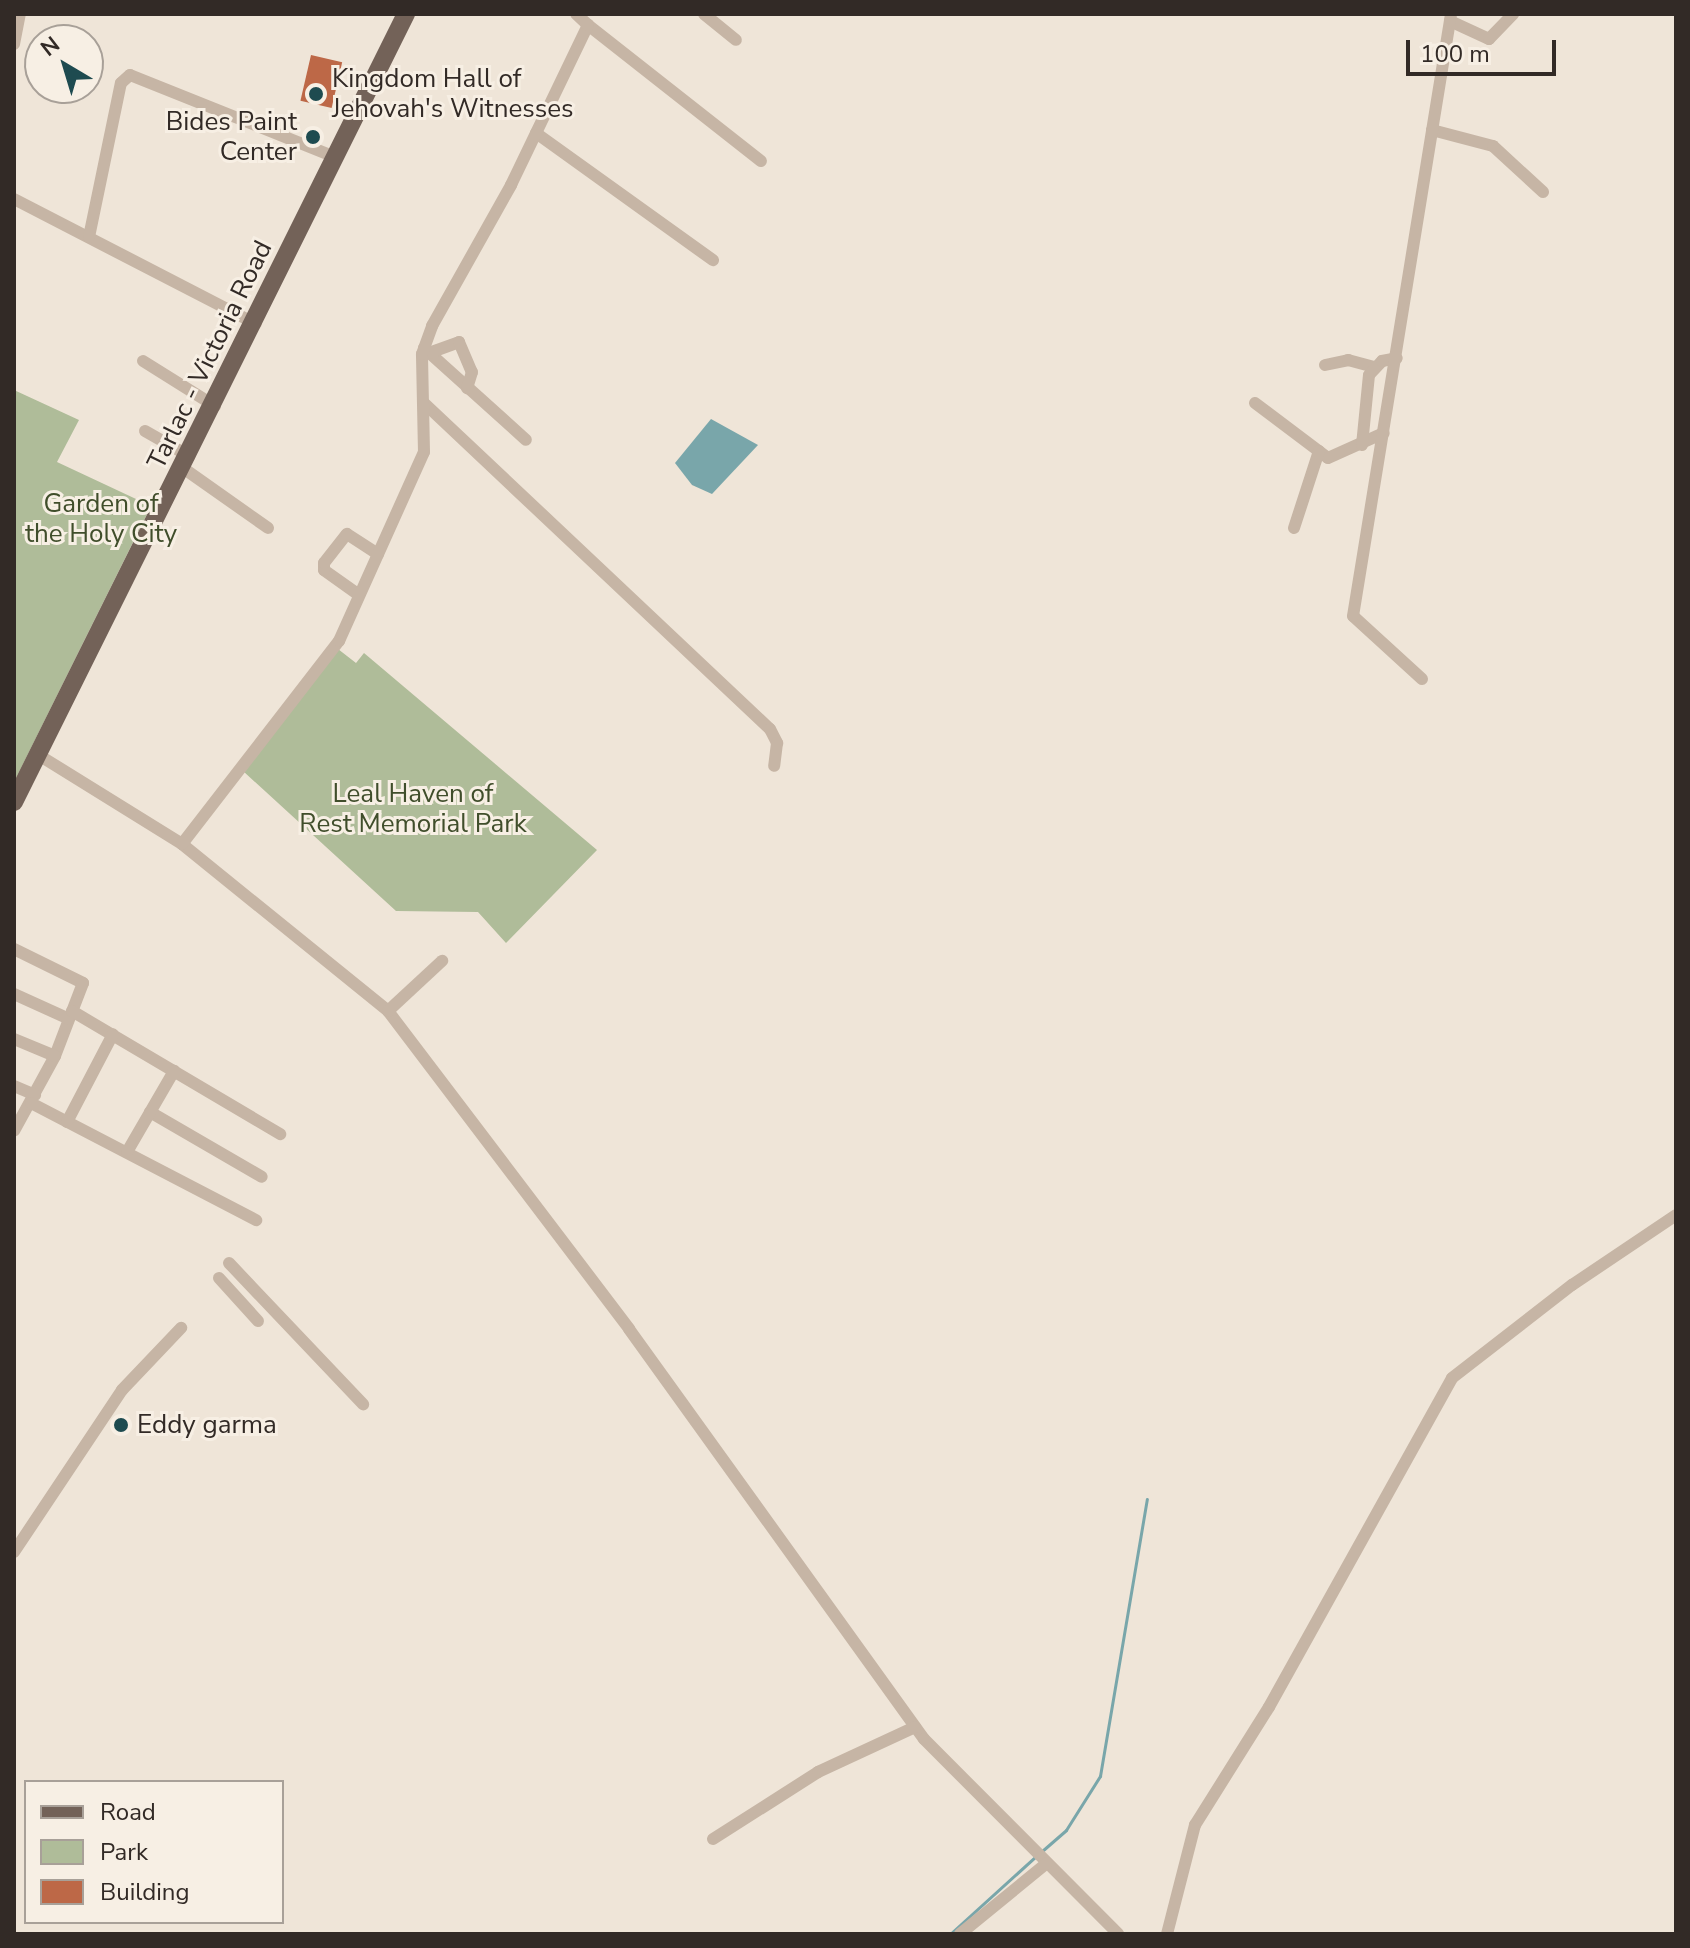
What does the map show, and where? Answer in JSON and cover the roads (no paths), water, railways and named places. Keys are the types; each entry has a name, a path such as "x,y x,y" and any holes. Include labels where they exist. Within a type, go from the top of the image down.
{"main road":[{"name":"Tarlac - Victoria Road","path":"14,802 256,324 406,14"}],"street":[{"path":"14,44 20,14"},
{"path":"576,14 761,161"},
{"path":"704,14 736,40"},
{"path":"1422,679 1353,616 1450,18 1489,39 1513,14"},
{"path":"182,844 237,767 299,698 339,641 424,452 426,351 588,25"},
{"path":"89,237 121,83 130,75 335,157"},
{"path":"1432,130 1493,146 1543,192"},
{"path":"536,133 713,260"},
{"path":"14,199 256,324"},
{"path":"426,351 461,344 472,372 467,388"},
{"path":"426,351 526,440"},
{"path":"1325,365 1348,360 1374,367 1397,358"},
{"path":"143,361 215,406"},
{"path":"1362,445 1364,391 1374,367"},
{"path":"424,403 770,729 777,743 774,766"},
{"path":"1255,403 1319,451 1338,458 1384,433"},
{"path":"145,431 268,528"},
{"path":"1294,528 1319,451"},
{"path":"359,595 324,570 324,563 347,534 378,554"},
{"path":"37,754 182,844 388,1011 629,1329 915,1727 1118,1934"},
{"path":"14,949 83,978 55,1056 14,1131"},
{"path":"388,1011 442,961"},
{"path":"14,994 113,1034 280,1134"},
{"path":"67,1122 113,1034"},
{"path":"14,1039 55,1056"},
{"path":"127,1152 174,1071"},
{"path":"14,1086 67,1122 256,1220"},
{"path":"150,1112 262,1177"},
{"path":"1167,1934 1195,1825 1269,1707 1443,1391 1500,1337 1676,1215"},
{"path":"229,1263 363,1404"},
{"path":"219,1278 258,1321"},
{"path":"14,1552 122,1390 181,1328"},
{"path":"713,1839 818,1772 915,1727"},
{"path":"960,1934 1047,1863"}],"water":[{"path":"711,419 758,445 712,494 692,485 675,463"}],"waterway":[{"path":"1042,1851 1066,1830 1100,1776 1147,1499"},
{"path":"950,1934 1036,1856"}],"place":[{"name":"Kingdom Hall of Jehovah's Witnesses","path":"316,94"},
{"name":"Bides Paint Center","path":"313,137"},
{"name":"Eddy garma","path":"121,1425"}],"park label":[{"name":"Garden of the Holy City","path":"101,519"},
{"name":"Leal Haven of Rest Memorial Park","path":"413,809"}]}
